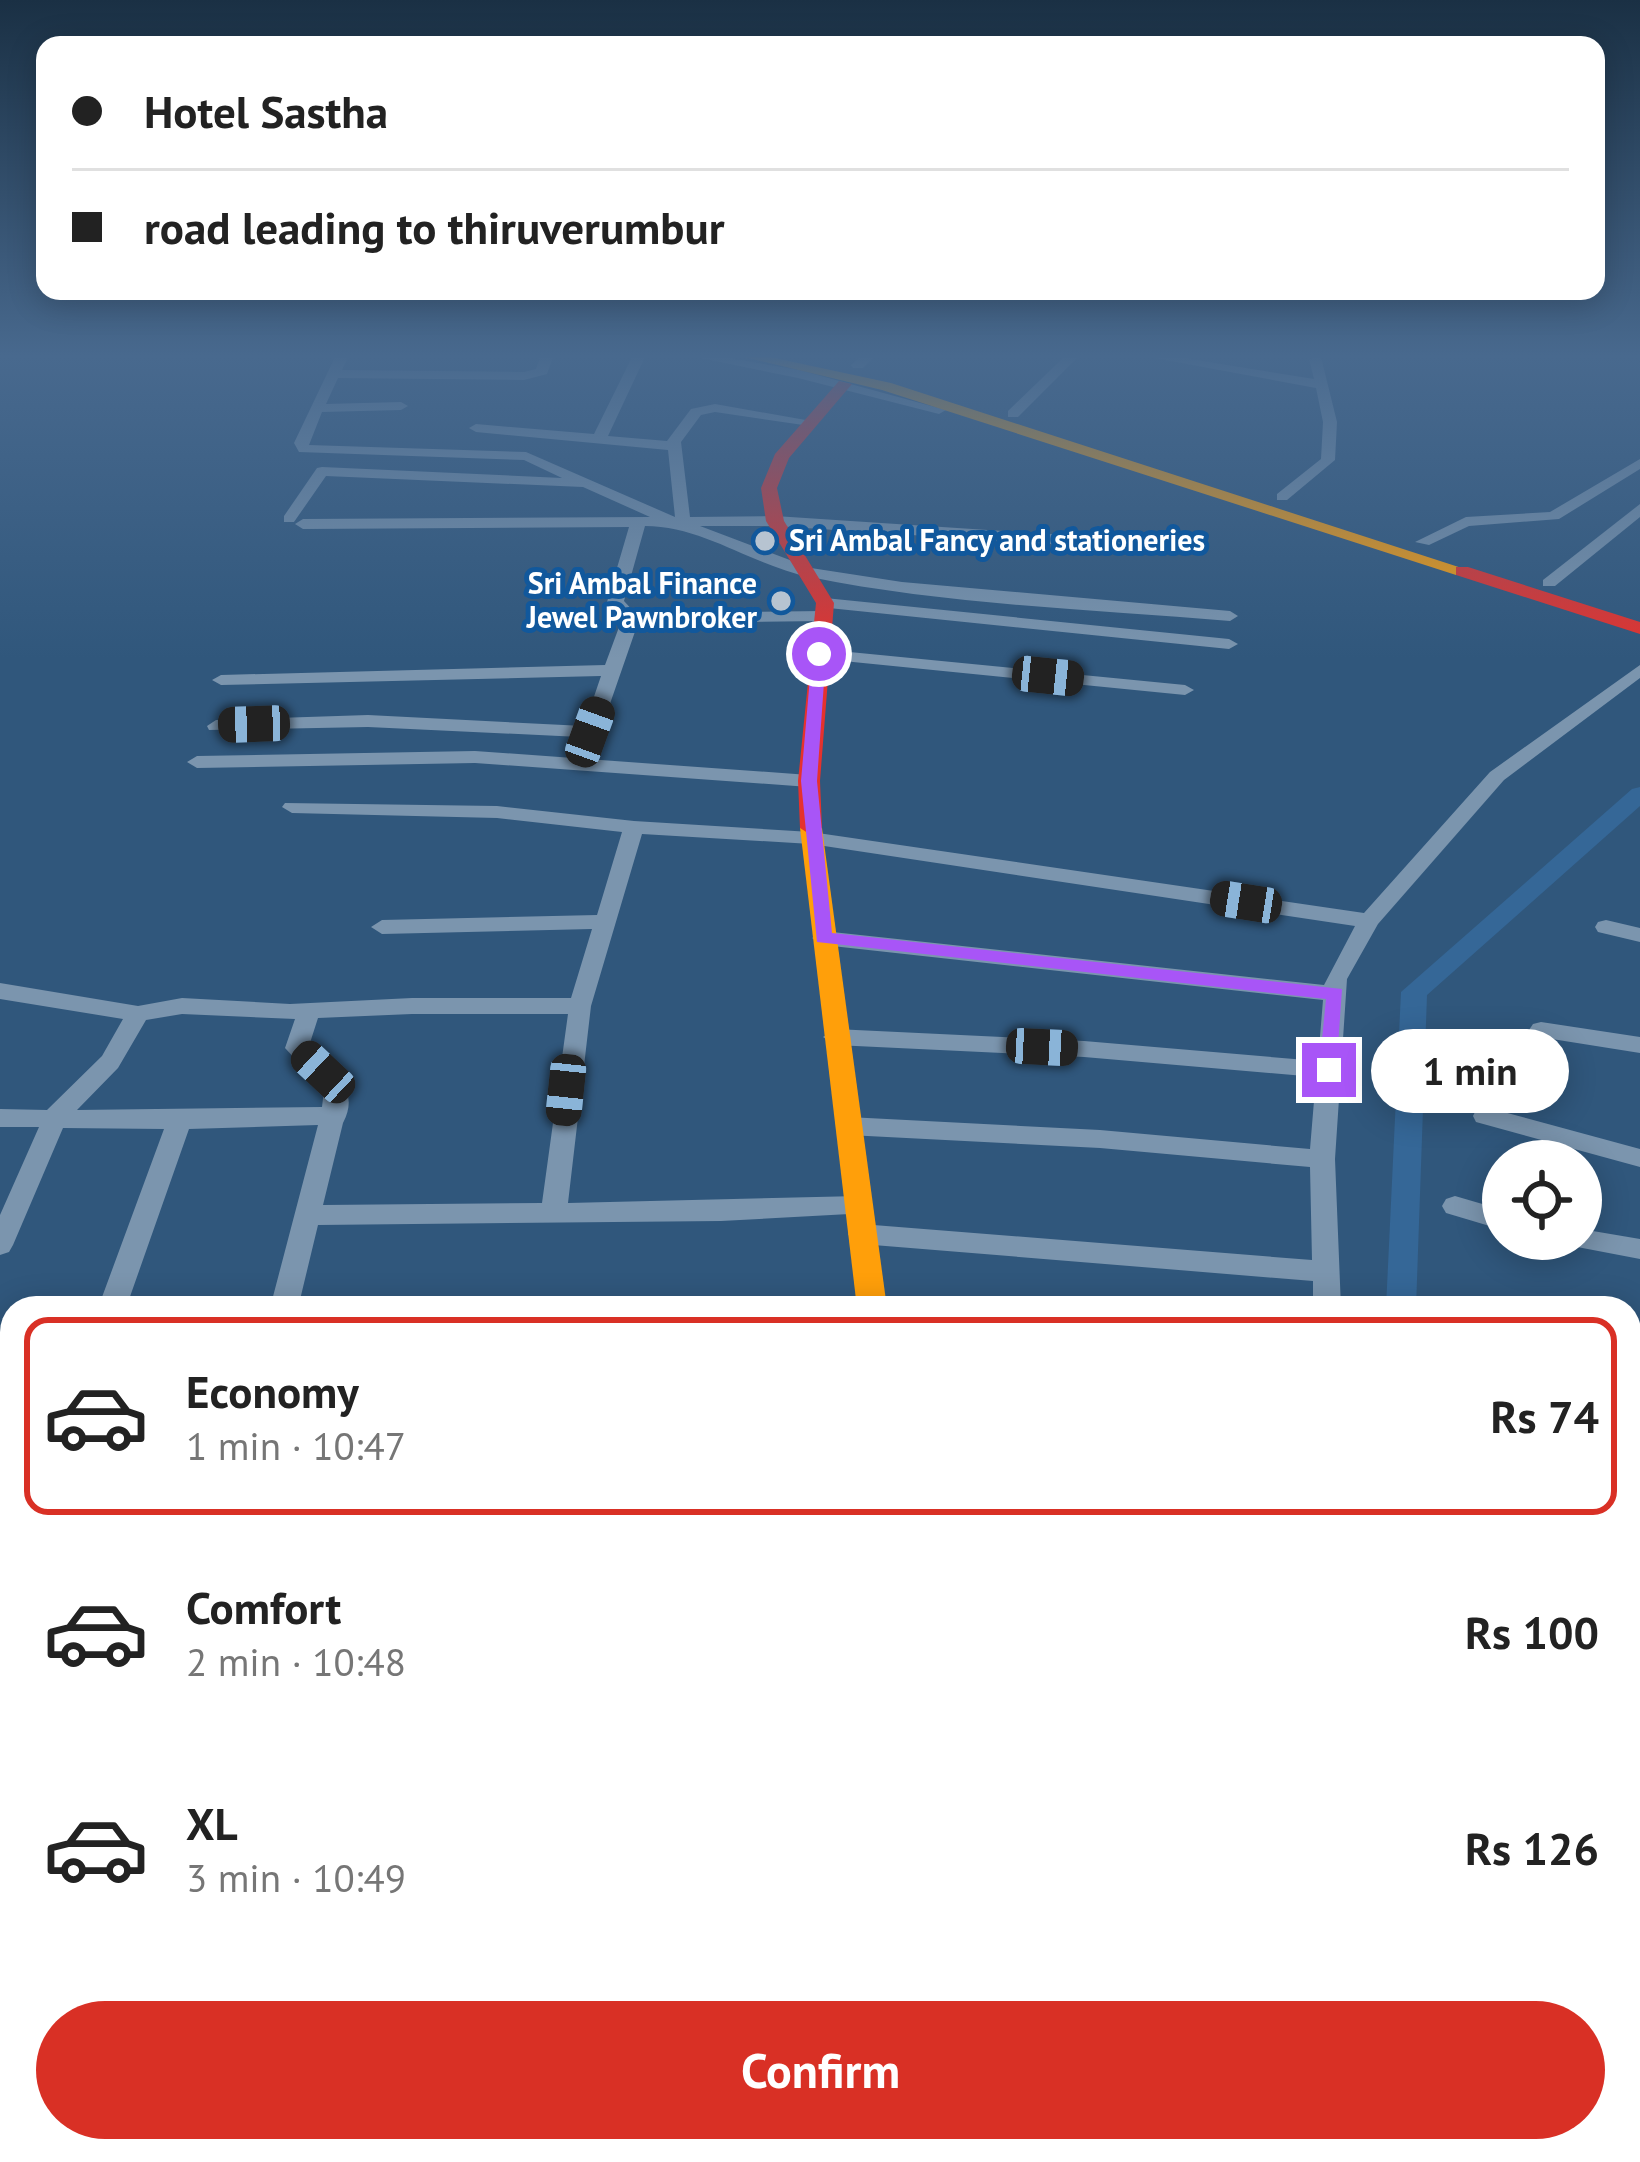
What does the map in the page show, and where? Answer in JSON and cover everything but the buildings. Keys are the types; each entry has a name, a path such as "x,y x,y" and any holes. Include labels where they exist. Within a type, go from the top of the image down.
{"main road":[{"path":"782,458 771,472 776,520 808,572 824,610 809,781 811,838 870,1296"},
{"path":"1114,458 1640,628"},
{"path":"1155,458 1640,611"}],"street":[{"path":"529,458 808,572 902,587 1230,616"},
{"path":"674,458 675,519"},
{"path":"1282,497 1328,458"},
{"path":"1424,542 1466,523 1555,516 1640,463"},
{"path":"589,483 322,471 296,521 776,520 1127,544"},
{"path":"1549,583 1640,509"},
{"path":"639,520 615,602 631,618 824,610 1229,644"},
{"path":"582,766 631,618"},
{"path":"819,654 1185,690"},
{"path":"221,680 612,670"},
{"path":"1325,1296 1322,1159 1336,979 1369,921 1497,776 1640,670"},
{"path":"216,726 368,721 590,732"},
{"path":"197,763 475,757 809,781"},
{"path":"292,807 497,812 629,844 811,838 1369,921"},
{"path":"546,1212 580,1006 629,844"},
{"path":"382,928 605,922"},
{"path":"1606,927 1640,935"},
{"path":"824,938 1335,994"},
{"path":"0,991 138,1014 199,1003 309,1011 384,1005 580,1006"},
{"path":"287,1296 336,1116 336,1087 297,1048 309,1011"},
{"path":"0,1245 56,1116 110,1062 138,1014"},
{"path":"1541,1030 1640,1045"},
{"path":"835,1037 1084,1049 1329,1070"},
{"path":"0,1118 336,1116"},
{"path":"1485,1116 1640,1158"},
{"path":"116,1296 180,1120"},
{"path":"848,1126 1100,1138 1322,1159"},
{"path":"1455,1206 1482,1214"},
{"path":"307,1215 507,1211 860,1220 1322,1270"},
{"path":"1602,1243 1640,1249"}],"waterway":[{"path":"1401,1296 1414,992 1640,794"}],"traffic: slow":[{"path":"1110,458 1462,571"},
{"path":"811,828 870,1296"}],"traffic: jam":[{"path":"781,458 769,488 775,521 825,603 809,781 811,828"},
{"path":"1462,571 1640,628"}],"place":[{"name":"Sri Ambal Fancy and stationeries","path":"765,541"},
{"name":"Sri Ambal Finance Jewel Pawnbroker","path":"781,601"}],"route":[{"path":"819,654 809,781 824,938 1335,994 1329,1070"}]}
